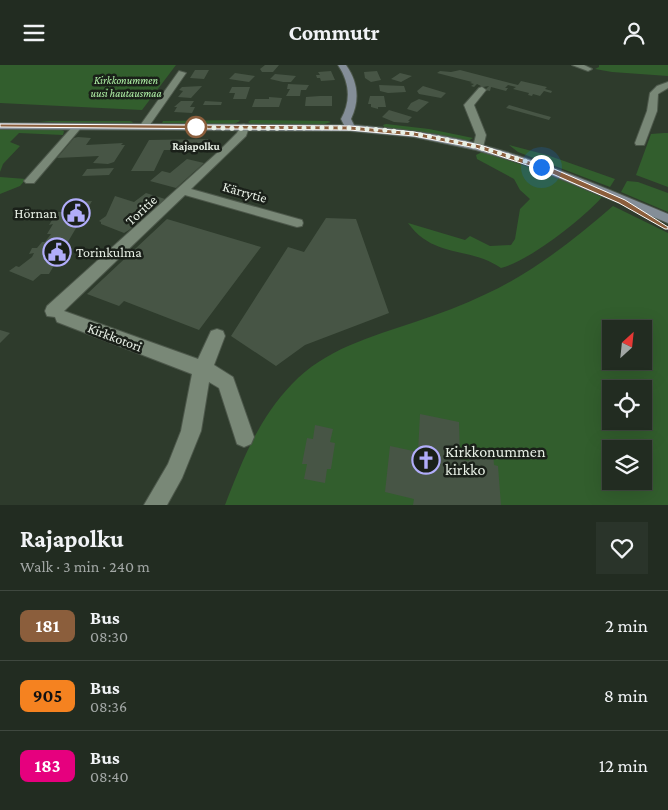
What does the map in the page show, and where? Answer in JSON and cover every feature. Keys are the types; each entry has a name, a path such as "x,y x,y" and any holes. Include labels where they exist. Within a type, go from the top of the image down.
{"street":[{"path":"342,65 348,73 351,83 351,111 356,119 350,128"},
{"path":"576,65 588,69"},
{"path":"144,127 182,73"},
{"path":"640,143 652,111 654,93 668,85"},
{"path":"478,147 480,135 469,105 482,90"},
{"path":"0,126 350,128 414,134 478,147 551,170 622,202 668,219"},
{"path":"30,181 77,127"},
{"name":"Toritie","path":"58,314 237,139 244,127"},
{"name":"Kärrytie","path":"184,191 297,223"},
{"path":"622,202 668,227"},
{"name":"Kirkkotori","path":"58,314 166,357 200,368"},
{"path":"155,505 175,471 191,431 200,368 214,338"},
{"path":"200,368 227,383 244,437"}],"green space":[{"name":"Kirkkonummen uusi hautausmaa","path":"0,65 176,65 142,110 0,103"},
{"path":"599,65 668,65 668,76 595,69"},
{"path":"251,120 331,122 322,125 251,124 248,122"},
{"path":"39,121 133,122 131,124 69,124"},
{"path":"163,121 240,121 234,124 170,124 162,123"},
{"path":"383,125 429,129 473,138 468,141 415,131 385,128"},
{"path":"0,129 59,129 64,131 63,135 19,133 10,142 20,146 3,164 0,172"},
{"path":"668,133 668,187 636,175 651,134"},
{"path":"509,145 547,155 615,179 610,187 518,152"},
{"path":"482,152 535,169 602,197 555,238 526,257 501,268 489,261 452,251 429,242 408,223 465,240 470,236 490,246 511,245 515,239 520,209 530,199 520,190 514,179 477,159 476,155"},
{"path":"0,177 26,179 20,186 0,194"},
{"path":"627,181 638,182 668,193 668,212 621,192"},
{"path":"613,206 668,233 668,505 225,505 252,441 270,411 280,397 305,372 349,345 451,309 503,286 553,255"}],"building":[{"path":"265,65 279,65 273,72 262,72 260,69"},
{"path":"195,70 209,70 204,79 190,78"},
{"path":"460,70 518,85 521,81 547,87 545,89 552,91 551,93 544,91 540,96 533,94 532,96 528,95 529,93 513,89 516,87 508,85 505,88 508,88 506,91 491,87 490,91 485,90 489,86 483,87 477,84 474,87 471,86 474,84 470,83 472,82 437,73 440,71 451,72"},
{"path":"331,71 335,80 321,81 320,78 317,78 316,75 320,75 318,72"},
{"path":"377,71 381,80 371,82 365,78 364,72"},
{"path":"235,73 255,76 249,82 229,79"},
{"path":"400,73 412,76 401,82 391,79"},
{"path":"275,74 296,76 291,82 283,82 270,79"},
{"path":"288,84 309,85 306,90 301,90 300,96 286,96 290,89 287,89"},
{"path":"379,85 404,86 406,92 388,93 380,91"},
{"path":"202,86 191,98 178,97 183,91 179,90 182,87"},
{"path":"423,86 446,93 441,98 419,94 417,91"},
{"path":"232,87 250,87 246,99 233,99 235,93 229,93"},
{"path":"332,96 332,106 305,106 306,97"},
{"path":"370,96 384,96 386,107 378,107 378,109 371,107 371,104 368,104"},
{"path":"269,97 282,98 279,107 252,107 255,99 269,99"},
{"path":"419,99 429,102 417,112 407,109 411,103"},
{"path":"181,101 194,101 190,107 195,107 192,113 174,112 177,107 174,107"},
{"path":"205,101 222,102 221,105 203,105"},
{"path":"509,105 551,117 549,120 506,108"},
{"path":"389,110 412,117 408,123 394,122 382,117"},
{"path":"74,138 91,138 86,145 123,143 121,145 125,145 114,162 108,164 93,163 99,156 57,158"},
{"path":"208,139 203,150 164,150 154,171 131,171 149,140"},
{"path":"187,159 204,163 176,188 150,181 162,171 170,173"},
{"path":"114,168 109,175 82,176 87,169"},
{"path":"146,193 165,199 124,233 101,224 99,221 106,216 115,196 134,202"},
{"path":"92,201 49,274 41,274 33,281 9,271 16,266 19,267 32,257 34,253 29,254 32,248 37,248 42,242 45,242 51,234 47,234 53,224 49,225 52,220 56,220 58,217 54,217 58,212 62,212 66,204"},
{"path":"326,218 356,219 389,313 305,345 276,366 231,336 288,247 304,252"},
{"path":"167,219 261,247 199,330 124,301 119,306 87,294"},
{"path":"0,330 10,333 0,343"},
{"name":"Kirkkonummen kirkko","path":"420,414 459,422 460,459 469,461 469,448 493,453 494,465 498,466 501,505 413,505 414,499 385,492 390,446 418,452"},
{"path":"315,425 333,429 330,442 335,443 331,469 327,469 325,483 304,479 307,464 302,464 307,438 313,439"}],"bus line":[{"name":"181","path":"0,126 350,128 414,134 478,147 551,170 622,202 668,227"}],"place":[{"name":"Rajapolku","path":"196,127"},
{"name":"Hörnan","path":"76,213"},
{"name":"Torinkulma","path":"57,252"},
{"name":"Kirkkonummen kirkko","path":"426,460"}],"route":[{"path":"196,127 350,128 414,134 478,147 541,167"}]}
